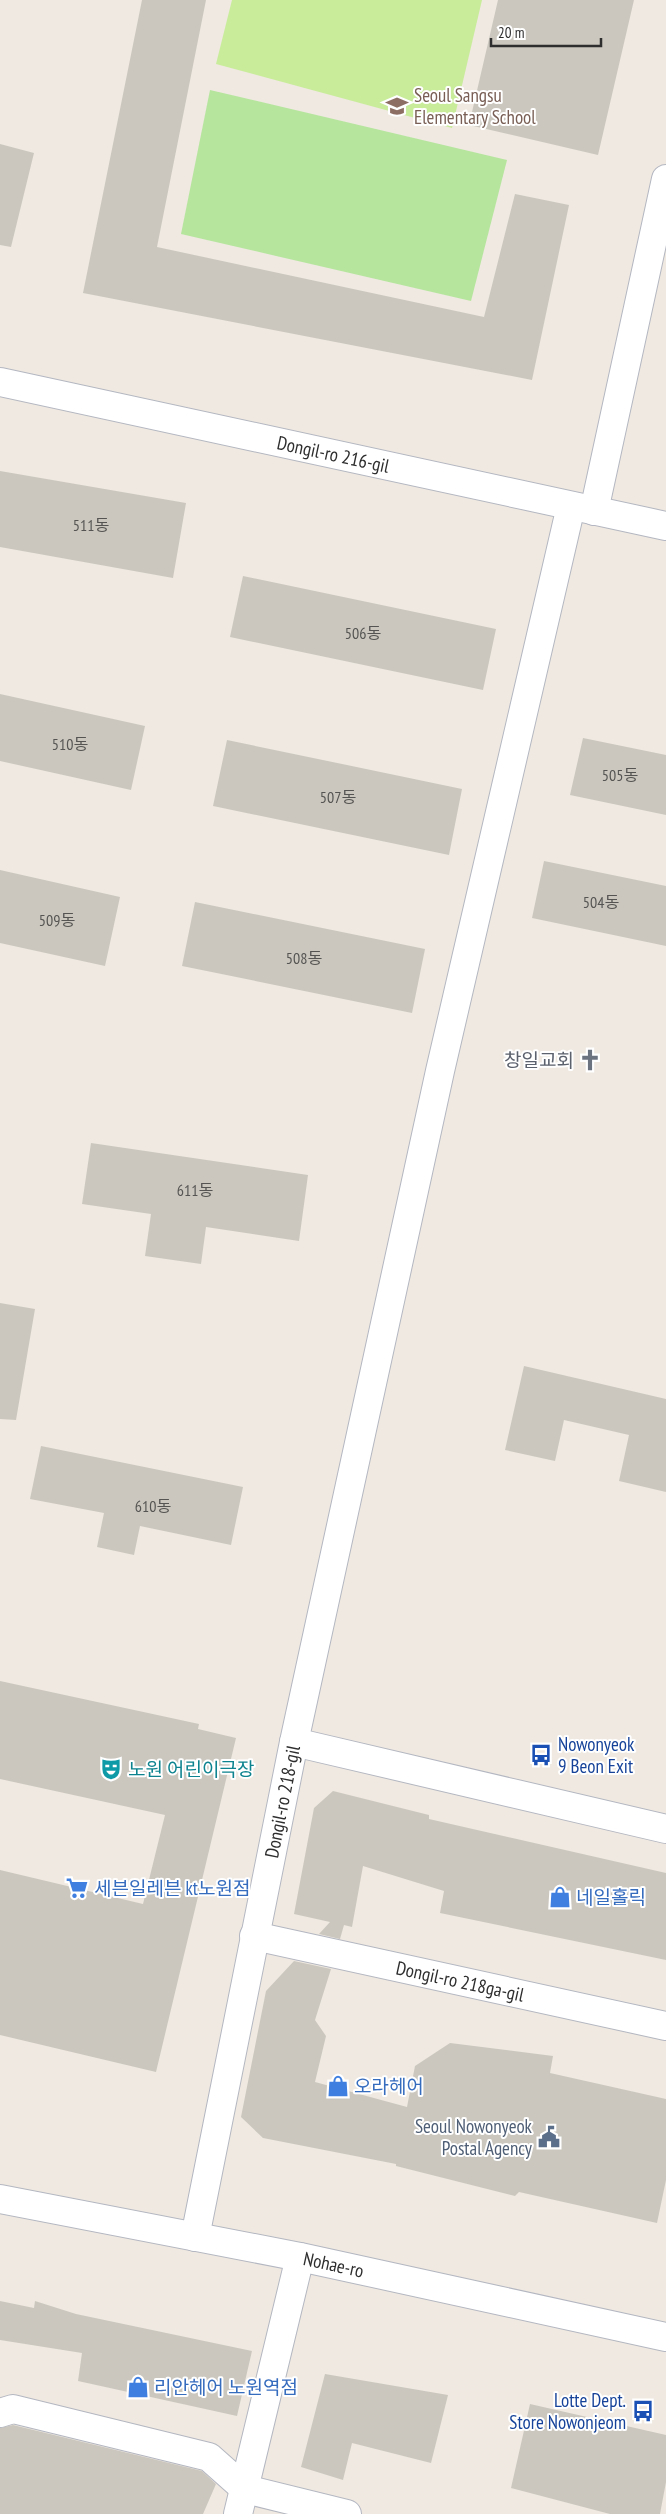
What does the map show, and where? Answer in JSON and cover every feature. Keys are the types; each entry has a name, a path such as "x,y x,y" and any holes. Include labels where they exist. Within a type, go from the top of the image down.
{"street":[{"path":"294,1742 444,1052 666,179"},
{"name":"Dongil-ro 216-gil","path":"0,382 666,526"},
{"name":"Dongil-ro 218-gil","path":"195,2237 294,1742 666,1829"},
{"name":"Dongil-ro 218ga-gil","path":"254,1936 666,2026"},
{"name":"Nohae-ro","path":"0,2199 300,2256 666,2337"},
{"path":"242,2501 300,2256"},
{"path":"0,2413 13,2409 209,2457 242,2501 347,2514"}],"green space":[{"path":"232,0 482,0 452,128 216,64"},
{"path":"210,90 507,160 471,301 181,234"}],"building":[{"path":"142,0 206,0 157,247 484,317 515,194 569,205 532,380 83,293"},
{"path":"498,0 634,0 598,155 469,125"},
{"path":"0,144 34,153 11,247 0,245"},
{"path":"0,471 186,503 173,578 0,547"},
{"path":"243,576 496,629 483,690 230,637"},
{"path":"0,694 145,726 131,790 0,761"},
{"path":"583,738 666,755 666,815 570,795"},
{"path":"227,740 462,789 449,855 213,806"},
{"path":"544,861 666,886 666,946 532,918"},
{"path":"0,870 120,897 105,966 0,943"},
{"path":"195,902 425,949 412,1013 182,966"},
{"path":"91,1143 308,1175 299,1241 206,1227 201,1264 145,1256 151,1214 82,1204"},
{"path":"0,1303 35,1309 16,1420 0,1419"},
{"path":"524,1366 666,1399 666,1492 619,1481 629,1435 564,1420 555,1461 505,1450"},
{"path":"41,1446 243,1487 231,1545 140,1526 134,1555 97,1547 104,1513 30,1499"},
{"path":"0,1681 199,1724 198,1729 236,1738 156,2072 0,2035 0,1870 143,1904 165,1815 0,1779"},
{"path":"333,1791 429,1815 429,1819 666,1873 666,1960 440,1913 444,1891 363,1866 352,1927 344,1925 340,1939 319,1934 330,1922 294,1914 314,1808"},
{"path":"294,1961 331,1969 315,2020 326,2036 315,2082 407,2107 415,2066 450,2043 553,2056 550,2073 666,2099 666,2180 657,2223 519,2192 515,2196 396,2166 396,2164 263,2138 241,2117 266,1991"},
{"path":"0,2301 34,2308 35,2301 76,2314 252,2351 237,2416 78,2381 82,2353 0,2340"},
{"path":"325,2374 448,2395 431,2463 352,2443 343,2480 301,2467"},
{"path":"530,2404 666,2435 666,2482 660,2514 610,2514 511,2488"},
{"path":"13,2425 202,2471 216,2484 203,2514 0,2514 0,2428"}],"place":[{"name":"Seoul Sangsu Elementary School","path":"397,106"},
{"name":"창일교회","path":"590,1060"},
{"name":"Nowonyeok 9 Beon Exit","path":"541,1755"},
{"name":"노원 어린이극장","path":"111,1769"},
{"name":"세븐일레븐 kt노원점","path":"77,1888"},
{"name":"네일홀릭","path":"560,1897"},
{"name":"오라헤어","path":"338,2086"},
{"name":"Seoul Nowonyeok Postal Agency","path":"549,2137"},
{"name":"리안헤어 노원역점","path":"138,2387"},
{"name":"Lotte Dept. Store Nowonjeom","path":"643,2411"}]}
